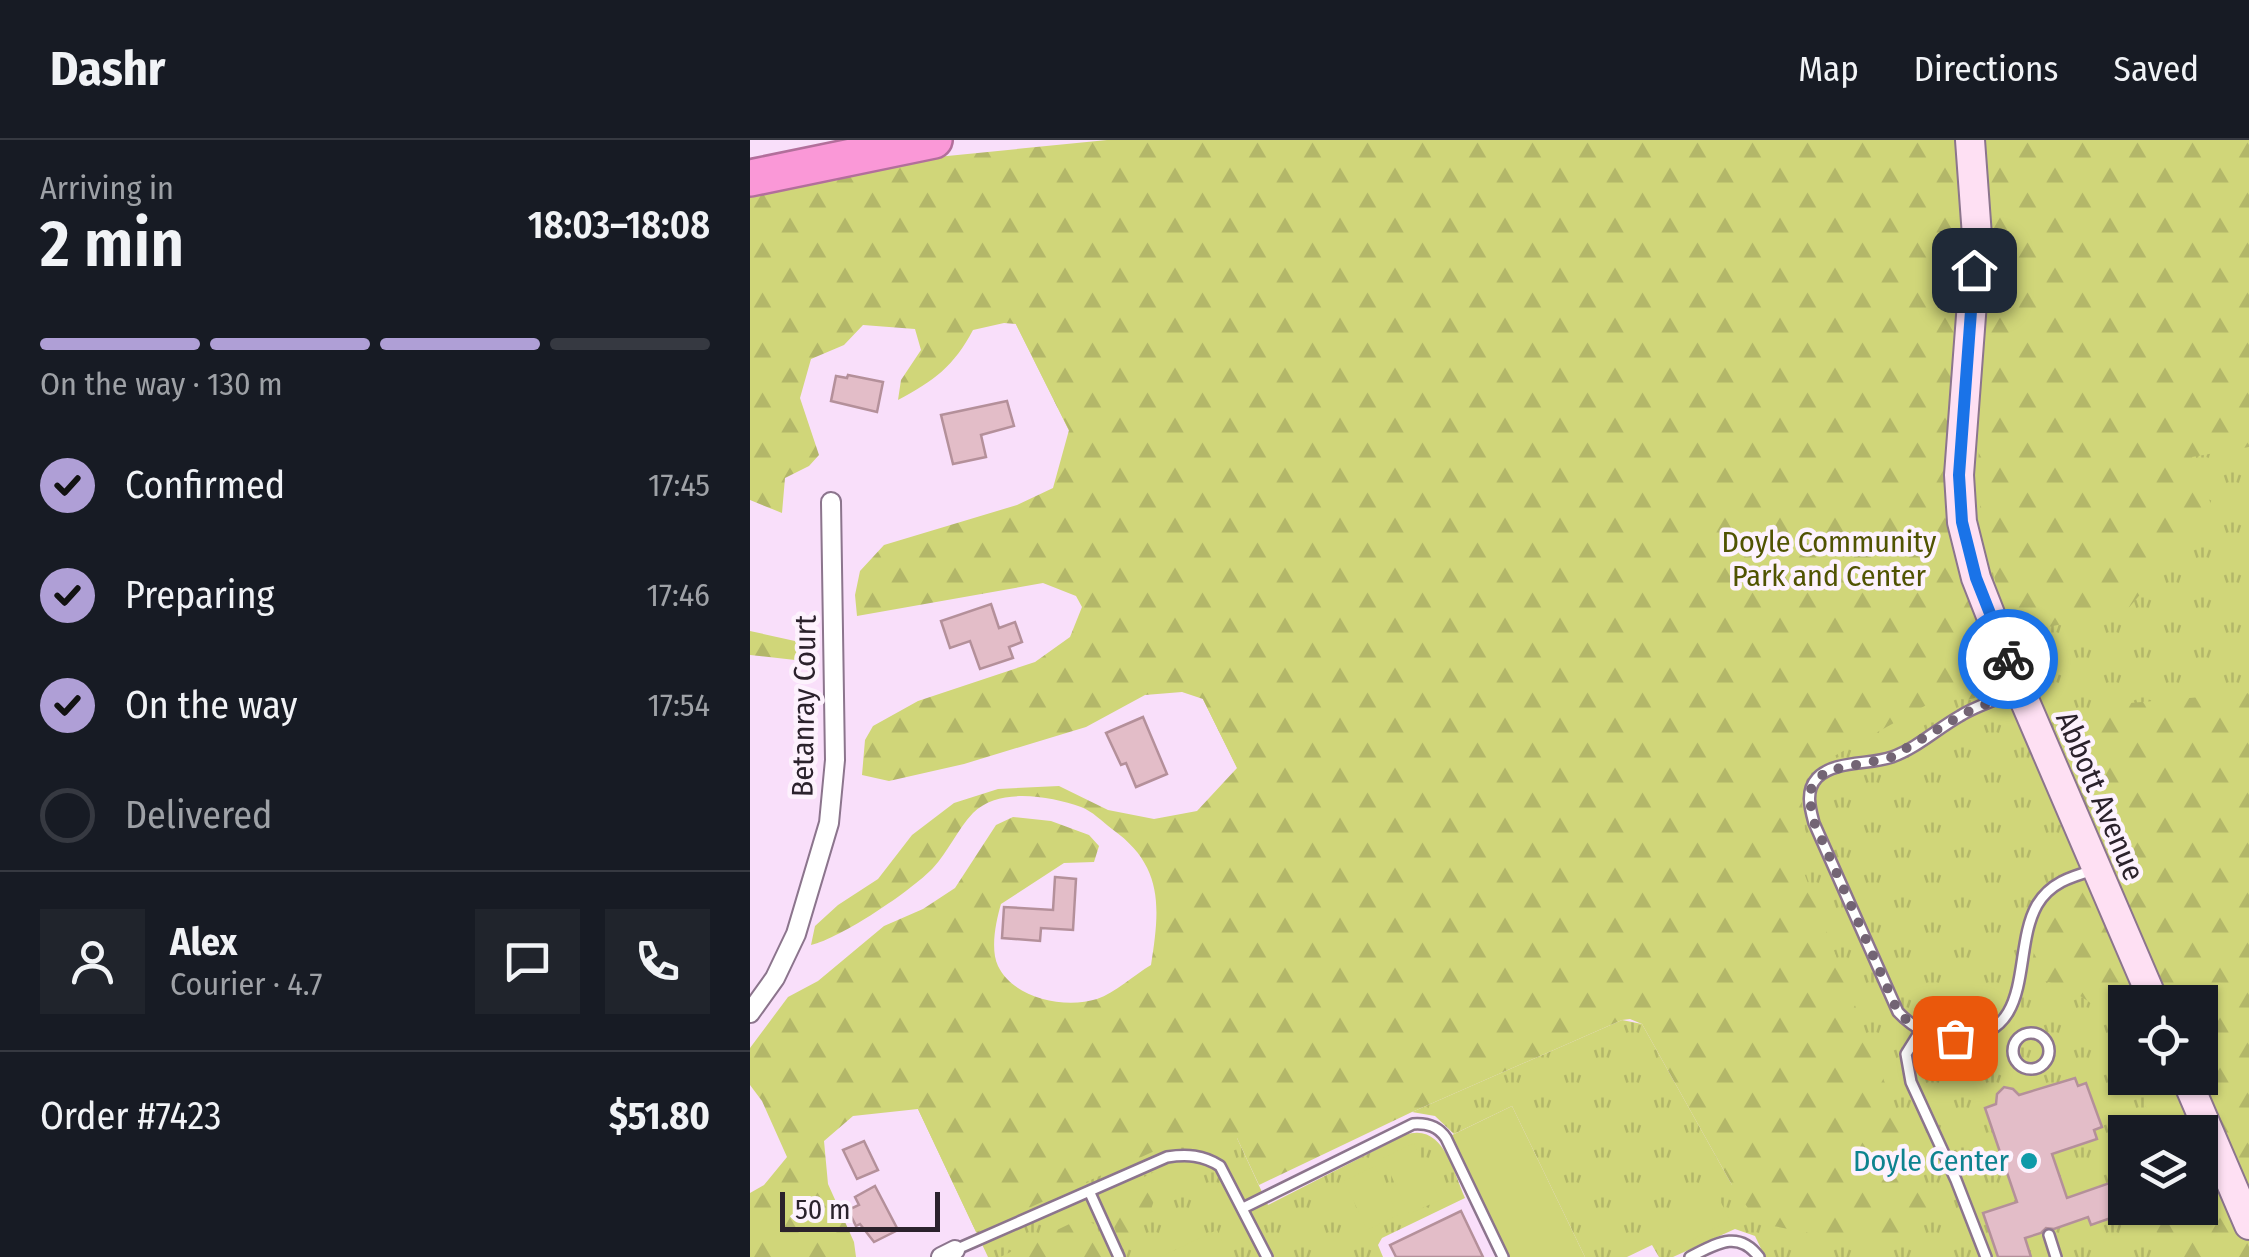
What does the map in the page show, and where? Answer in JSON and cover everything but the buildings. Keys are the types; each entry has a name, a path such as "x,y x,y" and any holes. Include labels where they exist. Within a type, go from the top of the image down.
{"highway":[{"path":"750,153 860,140"},
{"path":"750,178 934,140"}],"street":[{"name":"Abbott Avenue","path":"1970,140 1977,236 1959,475 1962,522 1976,578 2020,690 2147,985"},
{"name":"Betanray Court","path":"750,1013 775,978 796,934 829,823 834,760 831,502"},
{"path":"2193,1095 2249,1225"}],"lane":[{"path":"2020,690 1965,713 1909,750 1890,758 1826,771 1812,786 1810,808 1814,822 1898,1012 1936,1037 1970,1037 2004,1018 2016,1000 2036,907 2056,884 2096,870"},
{"path":"2004,1018 2022,1036"},
{"path":"1920,1030 1906,1054 1911,1082 1986,1257"},
{"path":"2038,1034 2047,1042 2049,1054 2043,1064 2027,1068 2017,1062 2013,1051 2022,1036 2038,1034"},
{"path":"1243,1208 1414,1124 1422,1124 1436,1128 1446,1138 1504,1257"},
{"path":"948,1254 1167,1157 1196,1156 1220,1166 1267,1257"},
{"path":"1090,1193 1119,1257"},
{"path":"2049,1235 2056,1257"},
{"path":"1690,1257 1722,1242 1739,1240 1759,1257"}],"green space":[{"name":"Doyle Community Park and Center","path":"1107,140 1962,140 1966,264 1951,423 2002,672 1999,686 1970,699 1951,696 1930,703 1818,765 1802,790 1805,832 1791,839 1933,1208 1932,1222 1903,1234 1814,1234 1773,1226 1750,1211 1642,1024 1630,1019 1412,1112 1259,1185 1237,1138 1192,1141 1159,1149 976,1232 918,1109 853,1116 824,1141 828,1184 854,1242 856,1257 750,1257 750,1193 764,1185 787,1157 762,1101 750,1085 750,1048 788,997 818,981 884,926 923,909 955,888 996,825 1013,817 1051,821 1089,835 1099,846 1094,862 1064,863 1001,904 994,952 998,966 1028,994 1070,1003 1111,993 1151,965 1156,907 1150,873 1129,843 1081,807 1025,796 996,800 973,813 933,868 875,912 811,945 815,926 838,905 878,879 912,835 954,803 998,789 1059,786 1108,810 1154,819 1197,811 1237,768 1203,699 1182,692 1145,695 1086,727 964,764 889,781 862,775 865,740 873,726 918,701 1035,662 1070,637 1082,607 1076,596 1043,583 857,616 855,595 860,571 884,545 1017,505 1053,488 1069,430 1016,324 973,330 942,371 898,400 901,380 921,350 915,329 863,325 844,345 811,359 800,398 819,455 809,466 785,478 782,513 750,500 750,188 917,159"},
{"name":"Doyle Community Park and Center","path":"1306,140 2249,140 2249,1257 1765,1257 1755,1236 1735,1229 1673,1257 1659,1257 1652,1245 1627,1257 1585,1257 1512,1106 1454,1134 1435,1116 1412,1112 1622,1020 1642,1024 1732,1185 1700,958 1237,1138 1268,1205 1405,1135 1418,1133 1438,1142 1465,1198 1382,1238 1378,1245 1383,1257 988,1257 918,1109 1314,922 946,184"},
{"path":"1987,140 2249,140 2249,447 2192,457 2213,509 2126,611 2043,628 2050,644 2021,650 2001,604 1981,525 1978,467 1990,228"},
{"path":"750,631 804,643 813,662 750,655"},
{"path":"2249,693 2249,1186 2210,1095 2218,1095 2218,985 2164,985 2071,770 2081,759 2106,705"},
{"path":"2070,889 2086,892 2100,905 2135,985 2108,985 2108,1019 2073,992 2030,977 2044,916"},
{"path":"2143,1095 2184,1095 2193,1115 2148,1115"},
{"path":"1512,1106 1585,1257 1503,1257 1446,1138"},
{"path":"1414,1143 1440,1200 1409,1214 1383,1158"},
{"path":"1166,1166 1148,1218 1122,1251 1108,1208 1108,1195"},
{"path":"1375,1166 1398,1215 1367,1230 1344,1181"},
{"path":"1717,1195 1730,1220 1678,1247 1665,1221"},
{"path":"2227,1195 2249,1247 2249,1257 2168,1257 2153,1225 2218,1225 2218,1196"},
{"path":"1082,1218 1096,1225 1109,1257 1000,1257"},
{"path":"1217,1230 1229,1257 1160,1257"}],"way so far":[{"path":"1955,1038 1936,1037 1920,1030 1898,1012 1814,822 1809,796 1818,777 1826,771 1890,758 1965,713 2020,690 2008,659"}],"place":[{"name":"Doyle Center","path":"2029,1161"}],"route":[{"path":"1974,270 1959,475 1962,522 1976,578 2008,659"}]}
